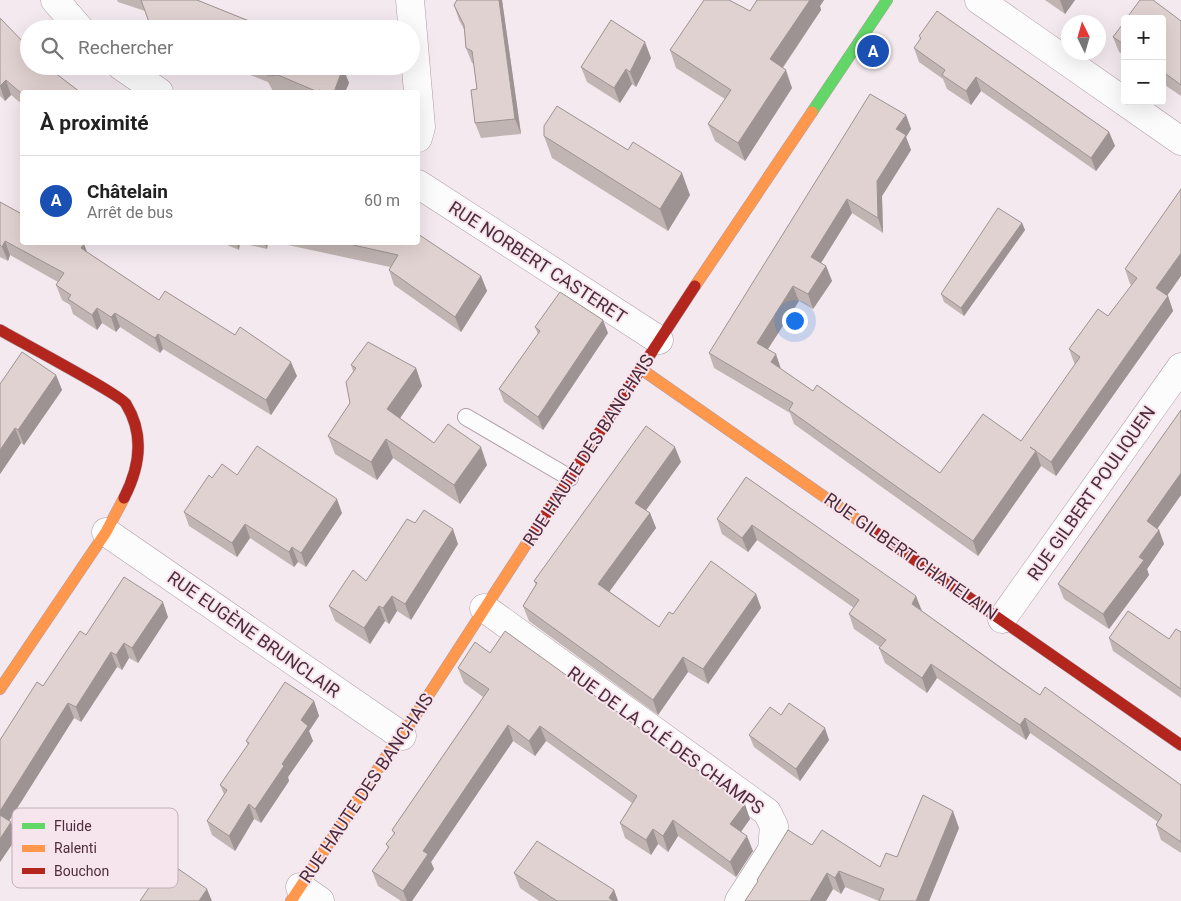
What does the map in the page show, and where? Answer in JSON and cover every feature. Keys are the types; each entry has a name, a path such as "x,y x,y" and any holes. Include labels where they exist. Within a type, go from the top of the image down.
{"street":[{"path":"54,0 72,20"},
{"path":"410,0 412,20"},
{"name":"RUE HAUTE DES BANCHAIS","path":"303,896 387,755 402,736 659,340 887,0"},
{"path":"979,0 1181,141"},
{"path":"134,75 156,90"},
{"path":"416,75 418,90"},
{"path":"420,115 420,131"},
{"name":"RUE NORBERT CASTERET","path":"420,185 659,340"},
{"path":"0,330 125,402 140,441 133,481 106,532 0,689"},
{"name":"RUE GILBERT POULIQUEN","path":"1002,619 1181,367"},
{"name":"RUE GILBERT CHATELAIN","path":"641,369 1181,745"},
{"name":"RUE EUGÈNE BRUNCLAIR","path":"106,532 402,736"},
{"name":"RUE DE LA CLÉ DES CHAMPS","path":"484,608 767,812 774,826 772,850 739,901"}],"lane":[{"path":"466,417 570,478"}],"building":[{"path":"141,0 197,0 247,20 148,20"},
{"path":"457,0 499,0 515,119 475,123 471,90 477,89 472,51 466,48 464,25 454,5"},
{"path":"704,0 729,0 750,11 757,0 810,0 770,59 786,70 738,143 708,124 731,90 670,50"},
{"path":"1140,0 1153,0 1181,21 1181,85 1166,74 1166,15 1129,15"},
{"path":"937,11 1109,132 1091,158 976,77 966,91 942,75 945,70 914,48 921,38 919,36"},
{"path":"0,18 20,39 20,75 58,75 77,90 20,90 20,92 6,80 0,86"},
{"path":"611,20 645,42 630,72 626,69 614,88 581,67"},
{"path":"1121,26 1121,42 1113,37"},
{"path":"278,75 340,75 335,90 313,90"},
{"path":"870,94 906,115 896,129 906,135 877,181 878,218 847,199 811,257 826,266 808,294 793,286 757,343 776,354 771,362 813,391 817,385 940,473 983,414 1021,441 1080,357 1069,349 1098,309 1108,316 1137,278 1125,269 1181,189 1181,253 1156,288 1168,296 1051,462 1036,451 973,541 789,410 793,403 709,353"},
{"path":"557,106 628,150 633,142 682,173 660,209 544,136 544,126"},
{"path":"0,202 20,213 20,245 83,245 81,248 159,300 165,291 235,335 240,327 291,362 266,400 158,334 155,338 115,313 111,317 97,308 92,315 68,299 71,295 56,285 64,273 5,241 2,247 0,245"},
{"path":"998,208 1022,223 961,308 941,294"},
{"path":"420,235 481,276 455,317 389,270 398,255 353,245 420,245"},
{"path":"560,292 603,320 538,417 499,389 540,331 535,327"},
{"path":"368,342 416,368 387,409 434,443 448,424 481,447 454,485 386,439 371,462 328,436 350,403 346,382 356,368 351,365"},
{"path":"22,352 56,375 18,430 15,428 0,450 0,384"},
{"path":"1181,410 1181,473 1147,521 1159,530 1139,557 1144,560 1103,614 1058,584"},
{"path":"646,426 675,447 635,503 650,513 598,584 659,627 669,612 673,614 711,561 756,594 703,669 683,657 653,700 523,606 537,583 534,581"},
{"path":"257,446 337,499 301,553 292,547 289,552 245,524 232,543 184,512 209,475 212,478 222,464 237,475"},
{"path":"746,477 916,596 912,604 1008,673 1040,695 1045,687 1181,785 1181,842 1156,825 1162,815 1025,718 1020,725 931,664 922,678 879,648 886,640 849,614 859,600 752,525 742,538 717,519"},
{"path":"424,510 453,529 405,604 392,596 383,608 379,606 364,628 329,606 353,570 366,581 407,519 415,523"},
{"path":"124,577 163,602 132,648 124,643 116,655 111,652 76,707 68,703 0,811 0,740 37,682 43,686 80,631 86,635"},
{"path":"1128,611 1169,639 1176,629 1181,632 1181,689 1109,638"},
{"path":"505,631 745,804 730,824 747,836 730,862 673,820 663,836 653,829 646,840 620,823 637,796 540,726 529,741 508,725 423,851 428,854 403,891 372,871 389,847 386,844 395,833 392,830 489,689 458,668 475,642 490,653"},
{"path":"285,682 314,701 301,720 308,726 255,809 249,804 229,836 207,821 227,790 220,785 249,743 246,741"},
{"path":"789,703 825,728 796,769 749,735 770,707 781,715"},
{"path":"923,795 953,811 916,901 879,901 884,889 839,871 835,878 827,873 810,901 745,901 788,830 812,845 822,830 880,867 886,853 897,857"},
{"path":"0,815 11,822 0,839"},
{"path":"537,841 614,890 609,898 614,901 557,901 514,873"},
{"path":"178,869 207,889 199,901 140,901 149,888 178,888"}],"traffic: fast":[{"path":"812,112 887,0"}],"traffic: slow":[{"path":"695,286 812,112"},
{"path":"641,369 872,530"},
{"path":"0,689 106,532 124,498"},
{"path":"291,901 387,755 402,736 529,540"}],"traffic: jam":[{"path":"529,540 695,286"},
{"path":"0,330 88,379 126,404 136,427 138,451 134,475 124,498"},
{"path":"872,530 1181,745"}],"place":[{"name":"Châtelain","path":"873,51"}]}
